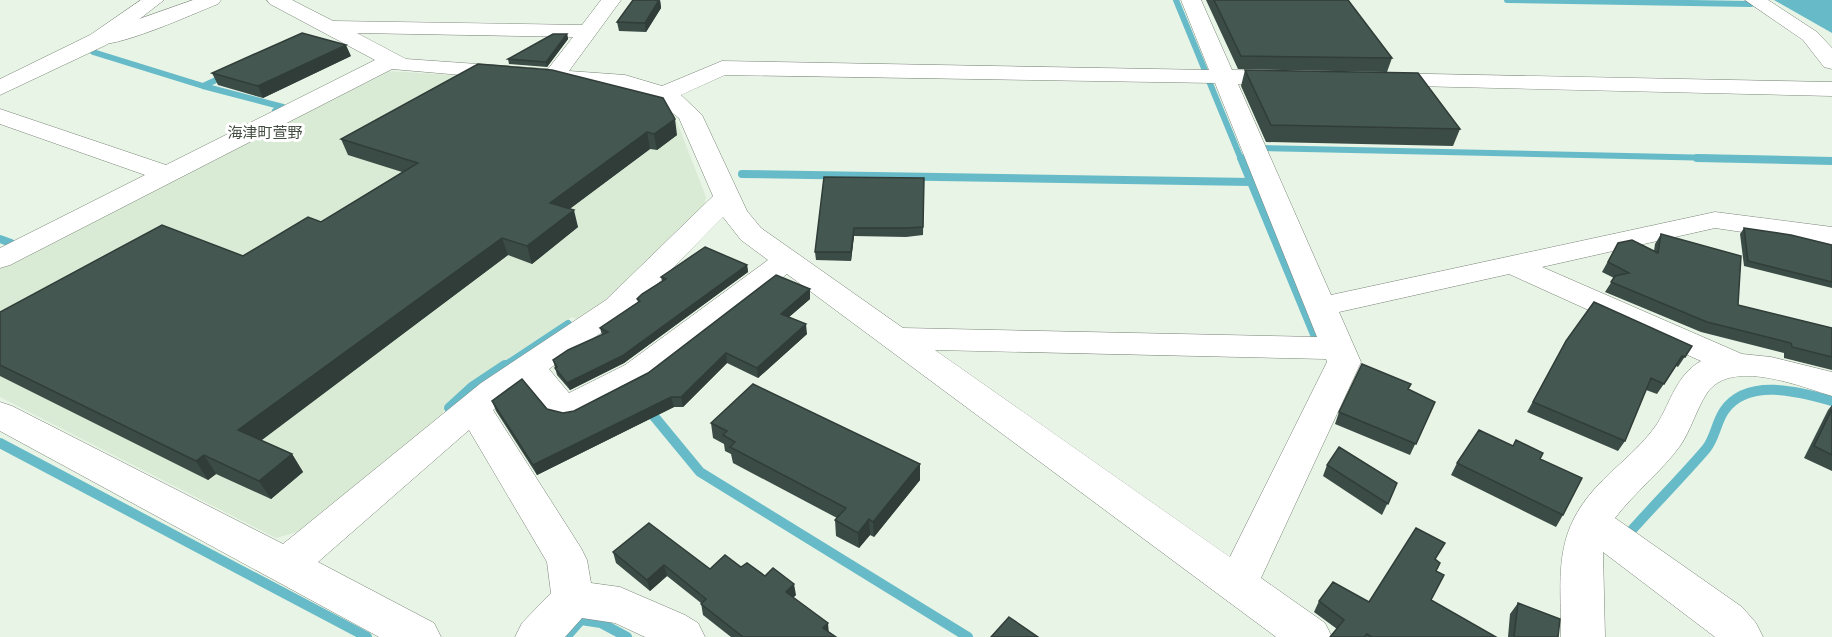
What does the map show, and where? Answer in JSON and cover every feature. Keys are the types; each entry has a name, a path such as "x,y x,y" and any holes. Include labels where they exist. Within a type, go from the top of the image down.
{"main road":[{"path":"0,88 98,40 154,0"}],"street":[{"path":"98,40 130,31 211,0"},
{"path":"277,0 401,65 625,82 663,94 678,103 690,115 734,213 751,234 1310,637"},
{"path":"554,76 611,0"},
{"path":"1191,0 1323,306 1344,362 1237,585"},
{"path":"1755,0 1810,36 1832,62"},
{"path":"332,27 589,31"},
{"path":"0,259 392,60"},
{"path":"663,94 722,68 1307,79"},
{"path":"1354,80 1832,89"},
{"path":"0,116 167,174"},
{"path":"286,565 473,407 617,307 727,198"},
{"path":"1323,306 1715,220 1832,236"},
{"path":"529,366 564,410 637,373 786,261"},
{"path":"1512,265 1738,365"},
{"path":"894,338 1338,348"},
{"path":"1583,637 1583,542 1591,522 1668,437 1682,414 1694,383 1712,370 1738,365 1761,367 1832,384"},
{"path":"473,407 567,560 573,599"},
{"path":"0,415 419,637"},
{"path":"1591,522 1727,620 1741,637"},
{"path":"537,637 573,599"},
{"path":"573,599 620,605 670,628 683,637"}],"shaded area":[{"path":"387,71 600,85 657,101 673,115 677,122 706,197 704,206 605,305 581,321 572,317 468,385 446,404 442,415 307,529 276,538 0,397 0,265"}],"water":[{"path":"1774,0 1832,0 1832,33"}],"building":[{"path":"633,0 659,0 645,23 617,22"},
{"path":"1214,0 1348,0 1392,58 1241,56"},
{"path":"302,33 346,45 258,86 212,73"},
{"path":"553,34 567,34 546,62 508,59"},
{"path":"478,64 552,70 663,98 675,119 654,134 647,132 550,203 574,210 527,246 502,238 238,430 292,454 259,481 204,455 196,461 0,365 0,312 162,225 243,256 308,217 321,222 418,163 341,139"},
{"path":"1245,70 1418,73 1460,129 1271,125"},
{"path":"824,177 924,178 923,227 854,228 851,252 815,252"},
{"path":"1744,228 1791,235 1832,245 1832,282 1748,261"},
{"path":"1661,234 1741,256 1738,305 1832,328 1832,357 1792,347 1791,343 1707,322 1611,282 1615,276 1629,273 1608,262 1618,243 1632,240 1658,253"},
{"path":"705,247 747,265 622,356 567,383 555,368 557,367 553,360 568,350 608,332 600,328 640,301 637,299 642,294 666,279 661,277"},
{"path":"776,275 810,289 781,314 806,324 757,368 726,353 681,397 671,397 533,465 492,401 522,379 547,409 563,413 574,411 648,373"},
{"path":"1594,302 1692,346 1685,357 1682,356 1664,384 1651,378 1625,441 1533,402 1566,341"},
{"path":"1362,364 1411,384 1408,389 1435,402 1416,444 1339,412"},
{"path":"753,384 920,464 873,522 869,519 858,533 835,520 846,508 730,447 735,442 723,435 727,431 711,423"},
{"path":"1832,409 1832,455 1814,446"},
{"path":"1479,430 1513,446 1516,440 1543,453 1540,459 1582,478 1563,515 1457,463"},
{"path":"1339,447 1397,483 1388,504 1327,465"},
{"path":"649,523 710,569 725,555 741,567 747,563 765,576 773,568 794,584 786,592 828,623 823,628 836,637 743,637 701,604 706,599 664,565 647,580 613,552"},
{"path":"1416,528 1445,543 1435,559 1440,563 1436,571 1444,575 1431,600 1496,637 1372,637 1367,634 1364,637 1330,637 1344,620 1319,601 1333,582 1369,602"},
{"path":"1518,603 1560,619 1558,637 1514,637"},
{"path":"1009,617 1038,637 991,637"}],"waterway":[{"path":"1176,0 1206,73"},
{"path":"1507,0 1751,4"},
{"path":"93,52 203,86"},
{"path":"203,86 227,75"},
{"path":"1209,81 1241,159"},
{"path":"203,86 283,107 275,111"},
{"path":"1262,148 1763,159"},
{"path":"1241,158 1251,182"},
{"path":"1697,158 1832,161"},
{"path":"742,174 1251,182"},
{"path":"1251,182 1315,337"},
{"path":"0,239 11,243"},
{"path":"503,367 568,324"},
{"path":"449,408 472,387 505,365"},
{"path":"1631,531 1706,449 1721,416 1734,400 1746,394 1775,390 1790,391 1832,401"},
{"path":"648,409 700,472 968,637"},
{"path":"0,443 367,637"},
{"path":"566,637 581,620 601,623 627,637"}],"district":[{"name":"海津町萱野","path":"265,133"}]}
